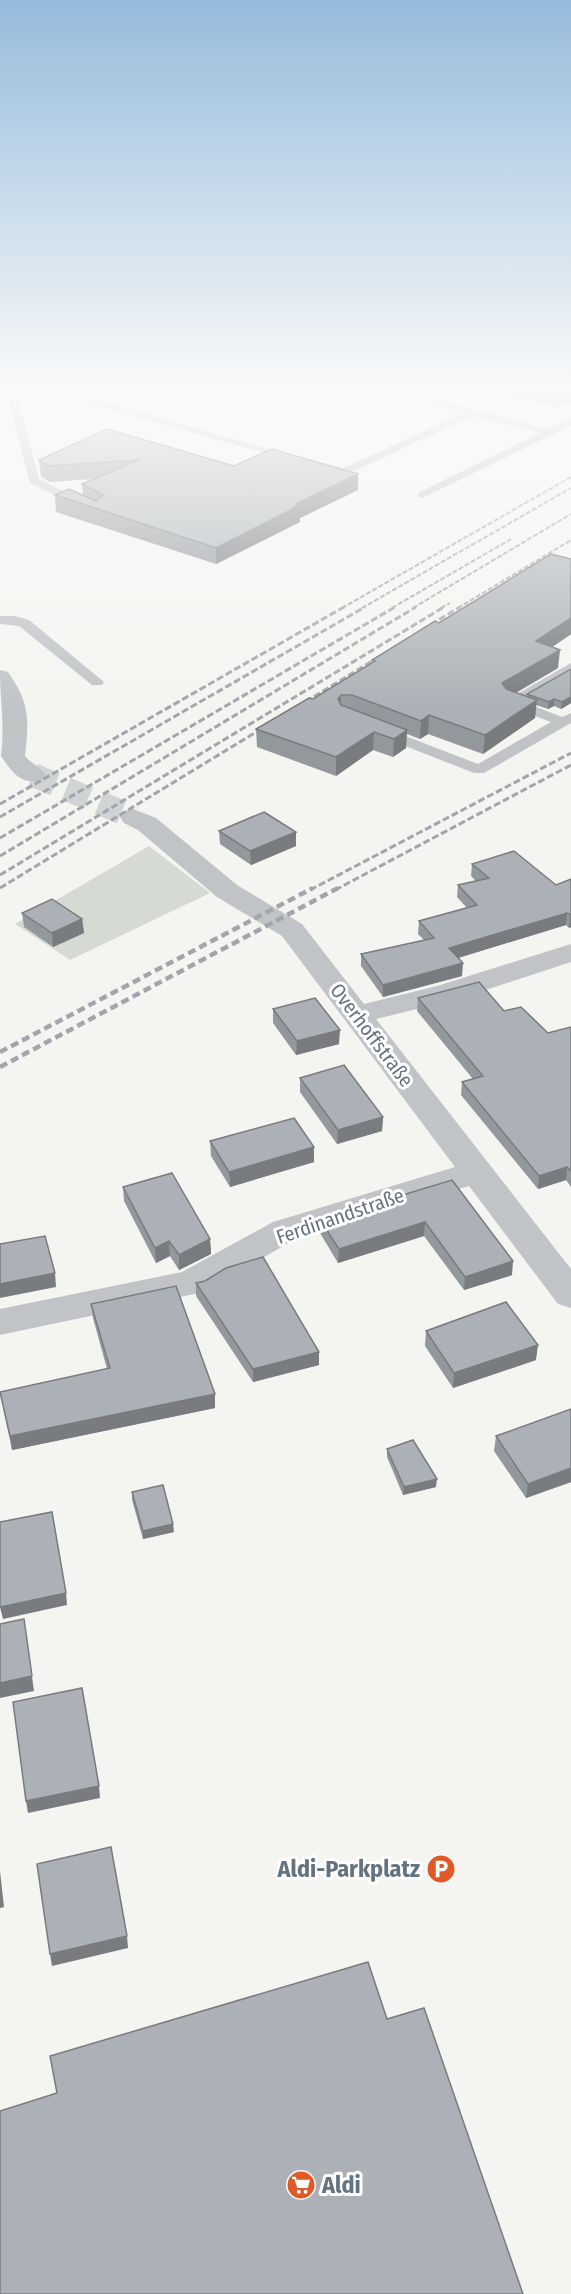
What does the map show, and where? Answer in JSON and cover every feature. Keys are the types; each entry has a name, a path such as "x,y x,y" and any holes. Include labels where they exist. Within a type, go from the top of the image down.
{"street":[{"path":"0,677 15,704 16,729 13,756 24,771 33,775"},
{"name":"Overhoffstraße","path":"133,817 147,824 236,897 292,930 571,1294"},
{"path":"357,1015 447,993 571,953"},
{"name":"Ferdinandstraße","path":"0,1322 191,1283 285,1230 476,1172"}],"lane":[{"path":"62,495 96,512"},
{"path":"0,620 15,620 24,623 97,682"},
{"path":"567,720 510,702 571,667"},
{"path":"367,726 479,770 518,745 567,720"}],"shaded area":[{"path":"149,846 210,893 70,960 15,924"}],"building":[{"path":"55,495 83,495 96,501 103,495 314,495 296,504 300,505 216,548"},
{"path":"551,554 571,559 571,618 536,641 560,650 502,683 506,689 537,700 485,735 429,715 421,721 352,695 341,695 338,699 341,705 407,730 394,739 374,732 336,757 256,729 309,698 313,699 435,621 439,623"},
{"path":"571,669 571,697 562,702 554,699 549,702 527,694"},
{"path":"264,812 296,832 250,851 219,831"},
{"path":"514,851 556,885 571,879 571,915 567,913 449,948 463,963 383,985 361,954 434,938 419,921 477,905 458,885 489,878 472,864"},
{"path":"52,899 82,919 52,933 22,913"},
{"path":"479,982 504,1011 521,1007 548,1033 571,1027 571,1171 567,1167 539,1176 462,1082 483,1076 418,998"},
{"path":"315,998 340,1030 297,1041 273,1009"},
{"path":"344,1065 383,1117 338,1130 300,1078"},
{"path":"294,1118 314,1147 229,1172 210,1141"},
{"path":"172,1173 210,1239 179,1255 169,1241 155,1248 123,1187"},
{"path":"452,1180 513,1261 465,1277 425,1222 339,1249 320,1220"},
{"path":"45,1236 55,1273 0,1284 0,1244"},
{"path":"263,1257 319,1352 253,1369 196,1283 205,1281 226,1268"},
{"path":"176,1286 215,1394 10,1436 0,1392 110,1368 91,1304"},
{"path":"506,1302 538,1345 454,1373 426,1331"},
{"path":"571,1409 571,1468 528,1484 496,1436"},
{"path":"413,1440 437,1479 404,1487 387,1449"},
{"path":"163,1485 173,1524 143,1531 132,1492"},
{"path":"52,1512 66,1593 0,1607 0,1522"},
{"path":"24,1619 32,1676 0,1683 0,1624"},
{"path":"82,1688 99,1786 26,1801 13,1702"},
{"path":"111,1847 127,1936 50,1954 37,1864"},
{"path":"368,1962 387,2019 424,2008 523,2294 0,2294 0,2111 57,2093 50,2056"}],"tunnel":[{"path":"33,775 133,817"}],"railway":[{"path":"342,608 539,495"},
{"path":"362,608 559,495"},
{"path":"413,608 571,514"},
{"path":"392,608 511,539"},
{"path":"458,608 571,540"},
{"path":"441,608 450,603"},
{"path":"0,804 344,607"},
{"path":"0,817 365,607"},
{"path":"0,838 395,607"},
{"path":"0,856 416,607"},
{"path":"0,875 444,607"},
{"path":"422,630 460,607"},
{"path":"297,707 387,652"},
{"path":"0,888 271,723"},
{"path":"310,890 571,753"},
{"path":"335,890 571,765"},
{"path":"0,1052 313,888"},
{"path":"0,1067 338,888"}],"place":[{"name":"Aldi-Parkplatz","path":"441,1869"},
{"name":"Aldi","path":"301,2185"}]}
